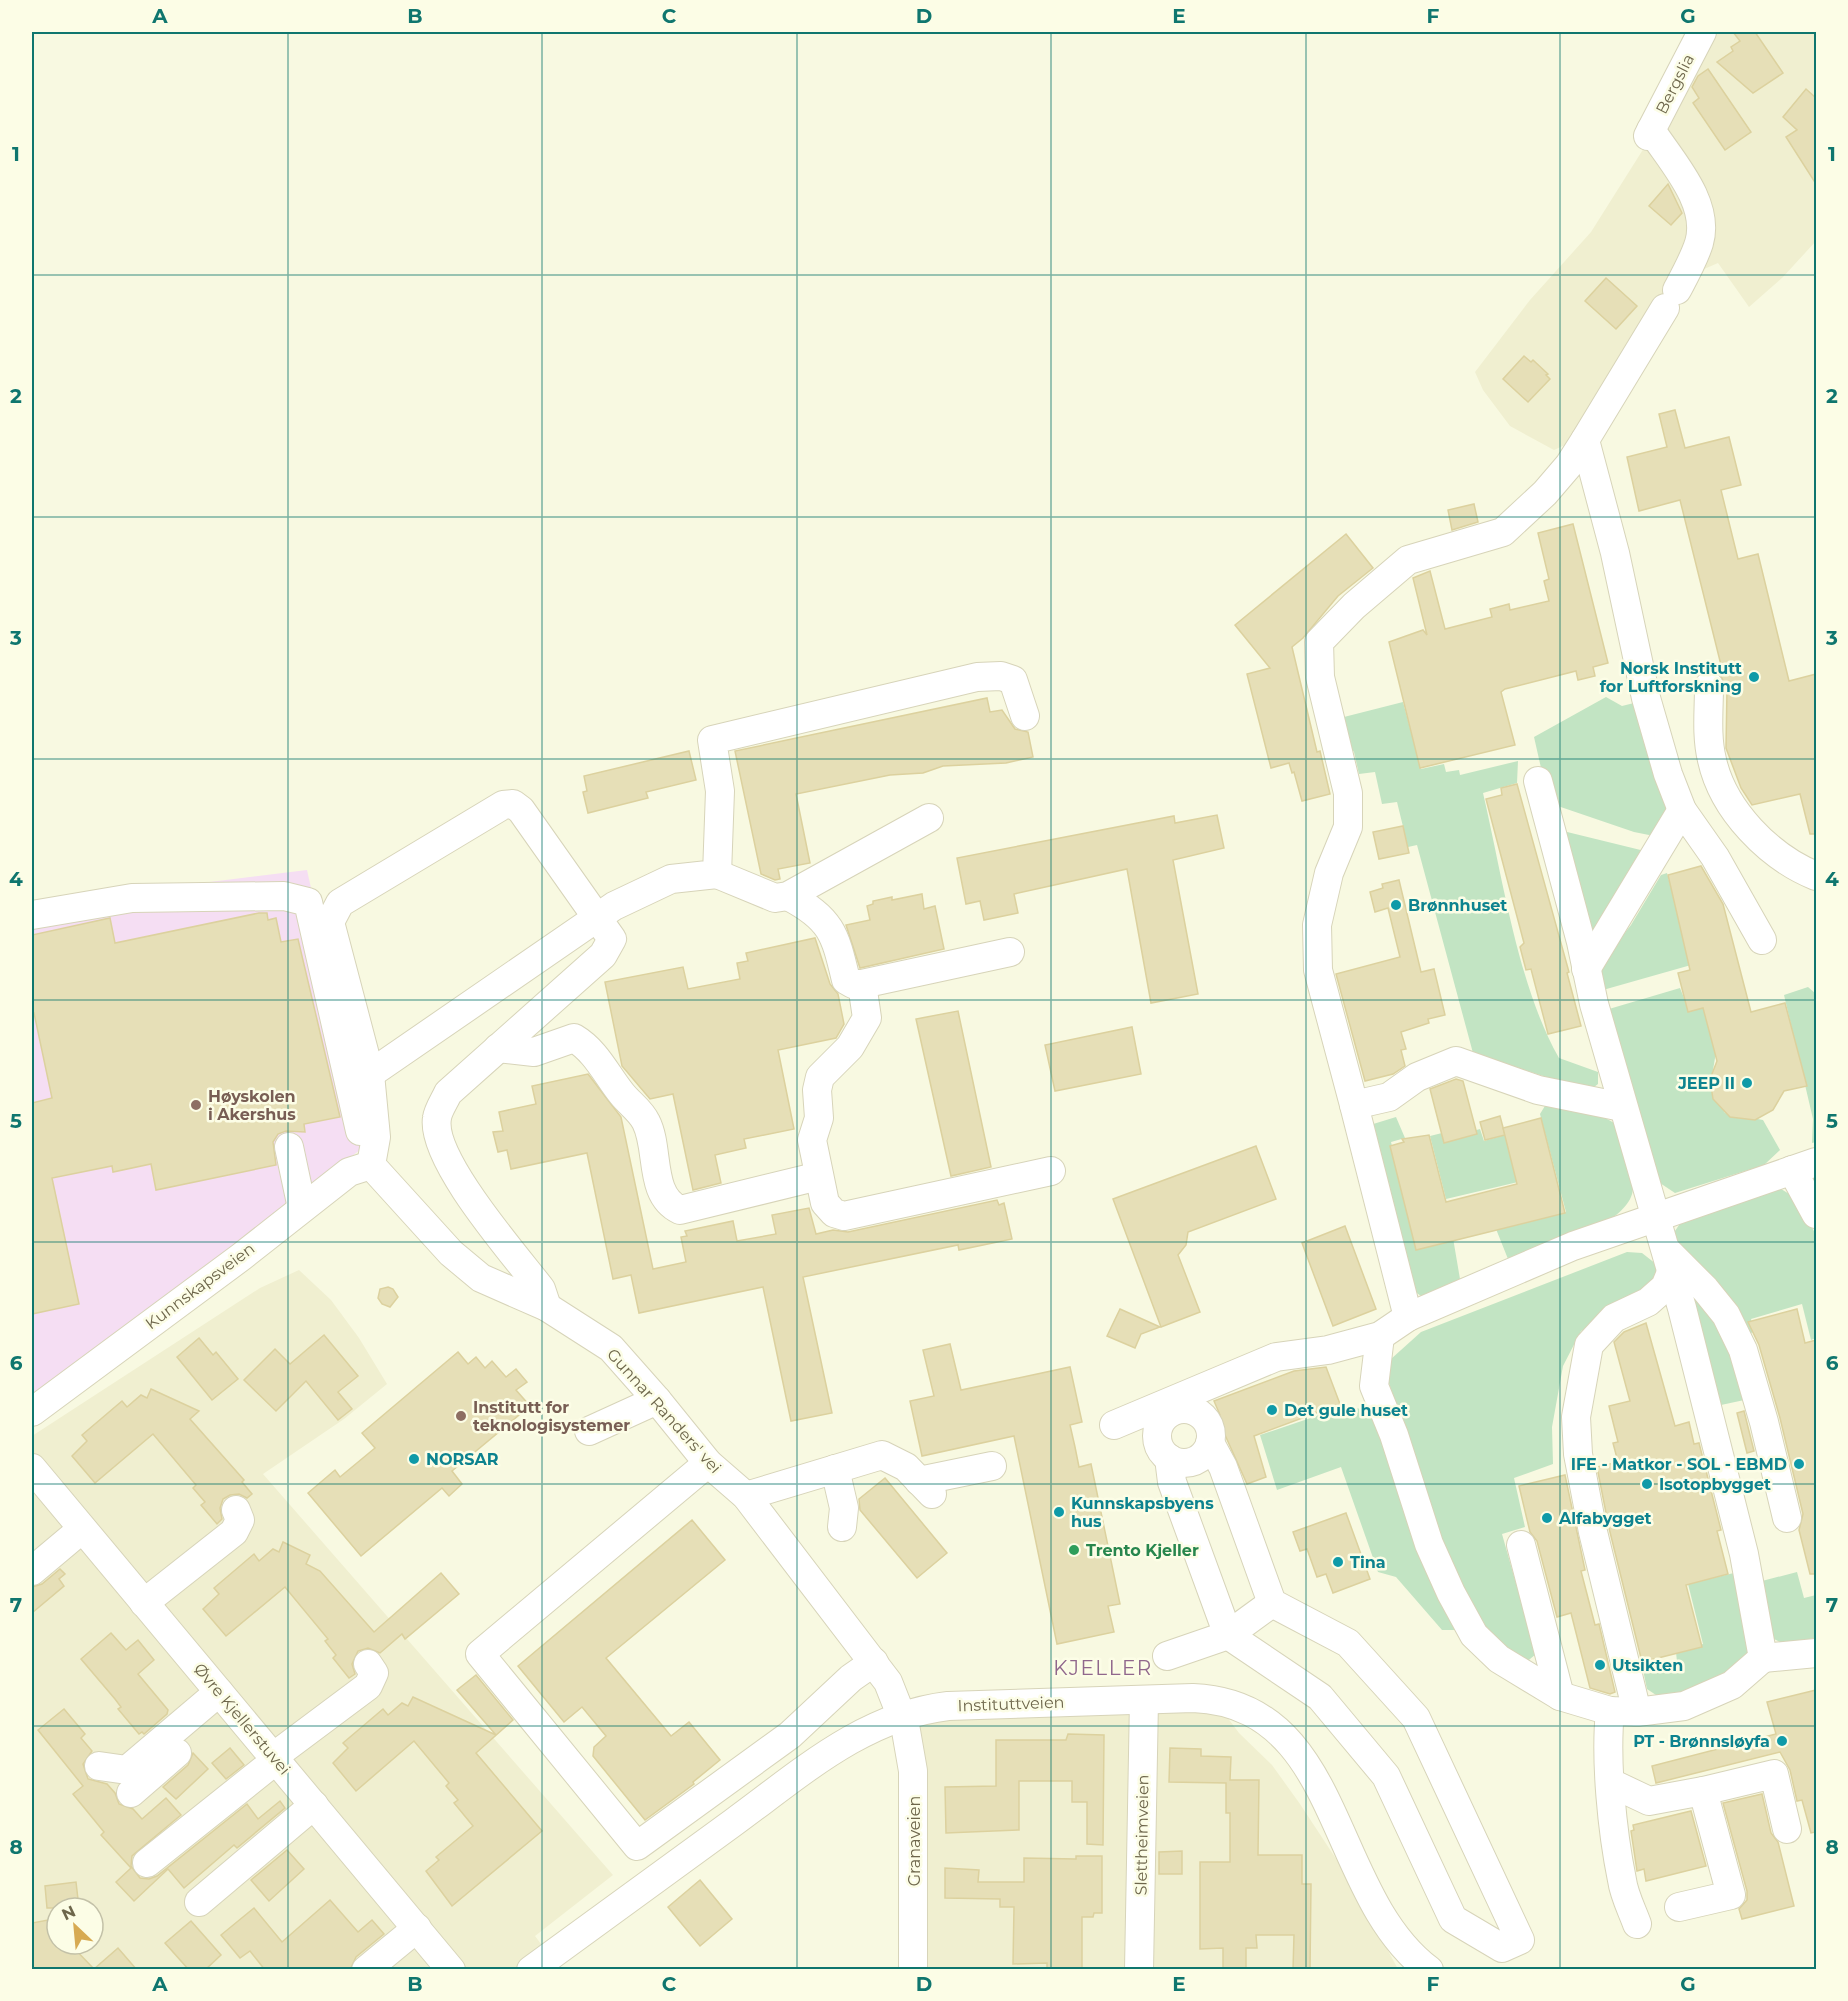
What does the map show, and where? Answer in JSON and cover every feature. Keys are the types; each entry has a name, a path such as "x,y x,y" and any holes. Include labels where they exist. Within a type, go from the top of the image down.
{"street":[{"name":"Bergslia","path":"1585,440 1671,299 1700,242 1700,212 1695,198 1650,133 1702,32"},
{"path":"1585,440 1615,553 1646,698 1682,810 1715,857 1762,940"},
{"path":"1408,1317 1318,970 1317,926 1329,873 1348,826 1348,793 1320,677 1319,642 1354,606 1408,560 1503,532 1545,493 1585,440"},
{"path":"717,874 720,791 712,740 977,677 1001,676 1013,680 1025,716"},
{"path":"1709,686 1709,741 1712,761 1723,792 1741,820 1768,846 1816,876"},
{"path":"1538,781 1622,1107 1669,1260 1744,1554 1763,1658"},
{"path":"371,1159 376,1137 370,1074 330,922 340,903 503,805 513,804 520,810 612,939 610,946 448,1093 436,1119 442,1144 455,1178 541,1289 547,1307"},
{"path":"1586,969 1682,810"},
{"path":"370,1074 614,906 671,879 717,874 775,898 788,896 929,818"},
{"name":"Gunnar Randers' vei","path":"32,915 132,898 284,896 308,902 358,1125 371,1159 451,1253 481,1278 547,1307 611,1348 708,1463 746,1496 874,1662 888,1682 902,1715"},
{"path":"788,896 806,905 836,936 846,980 853,984 1010,952"},
{"path":"862,984 867,1018 850,1047 820,1077 817,1090 819,1118 812,1140 825,1203 834,1213 844,1216 1052,1171"},
{"path":"498,1048 534,1052 574,1038 588,1047 646,1122 660,1185 672,1206 680,1210 819,1176"},
{"path":"1354,1105 1389,1097 1417,1077 1456,1061 1538,1090 1622,1107"},
{"path":"289,1147 302,1208"},
{"name":"Kunnskapsveien","path":"32,1412 241,1257 349,1172 371,1159"},
{"path":"1114,1425 1171,1408 1276,1357 1328,1350 1380,1336 1408,1317 1573,1246 1804,1166 1816,1214"},
{"path":"1669,1260 1705,1289 1726,1315 1743,1350 1764,1422 1787,1518"},
{"path":"1637,1924 1622,1882 1611,1783 1623,1712 1578,1454 1576,1417 1589,1345 1614,1318 1648,1302 1665,1287 1669,1260"},
{"path":"1380,1336 1374,1386 1394,1435 1429,1544 1450,1593 1474,1635 1499,1659 1560,1696 1623,1712 1684,1706 1732,1685 1763,1658 1816,1653"},
{"path":"589,1431 657,1400"},
{"path":"1171,1408 1186,1409 1200,1414 1210,1428 1210,1443 1223,1467 1272,1603 1348,1643 1416,1718 1520,1940 1502,1948 1453,1919 1386,1776 1320,1696 1227,1635 1172,1482 1169,1458 1158,1443 1157,1434 1171,1408"},
{"path":"1169,1458 1184,1463 1196,1460 1210,1443"},
{"path":"746,1496 882,1455 906,1467 926,1488 992,1466"},
{"path":"708,1463 480,1654 636,1846 789,1735 851,1678 874,1662"},
{"name":"Øvre Kjellerstuvei","path":"32,1468 451,1970"},
{"path":"835,1468 844,1508 842,1527"},
{"path":"144,1603 234,1532 240,1520 236,1510"},
{"path":"32,1571 82,1528"},
{"path":"1521,1545 1560,1696"},
{"path":"1167,1656 1227,1635 1272,1603"},
{"path":"147,1863 275,1758 368,1686 374,1673 368,1664"},
{"path":"99,1766 127,1770 225,1698"},
{"path":"131,1793 225,1698"},
{"name":"Instituttveien","path":"531,1970 827,1755 857,1735 902,1715 928,1708 969,1704 1193,1698 1224,1702 1252,1712 1285,1735 1311,1772 1378,1913 1397,1939 1429,1970"},
{"name":"Slettheimveien","path":"1139,1970 1144,1700"},
{"name":"Granaveien","path":"902,1715 913,1771 913,1970"},
{"path":"1611,1783 1649,1801 1774,1774 1787,1829"},
{"path":"1679,1907 1731,1895 1703,1791"},
{"path":"199,1902 314,1805"},
{"path":"366,1970 417,1928"}],"shaded area":[{"path":"1699,32 1816,32 1816,241 1783,277 1749,307 1718,263 1688,276 1578,439 1554,450 1510,426 1483,390 1475,372 1530,300 1591,232 1649,140"},
{"path":"1606,697 1622,706 1642,701 1667,803 1664,838 1634,832 1549,803 1534,737"},
{"path":"1403,702 1421,769 1444,764 1446,772 1459,770 1460,775 1518,761 1517,783 1483,793 1513,929 1532,998 1559,1058 1598,1072 1598,1084 1589,1091 1473,1053 1417,845 1408,847 1397,802 1382,804 1375,772 1359,774 1354,752 1341,735 1340,718"},
{"path":"1559,830 1661,855 1592,953"},
{"name":"Høyskolen i Akershus","path":"307,870 368,1144 32,1396 32,904"},
{"path":"1667,873 1691,965 1603,990 1597,968 1631,925 1661,875"},
{"path":"1808,987 1816,994 1816,1142 1812,1143 1813,1119 1784,995"},
{"path":"1680,988 1688,1008 1702,1003 1716,1052 1710,1088 1725,1113 1763,1120 1780,1150 1764,1165 1675,1193 1654,1179 1609,1009"},
{"path":"1548,1101 1589,1109 1616,1124 1633,1187 1629,1201 1602,1225 1562,1244 1510,1264 1496,1229 1566,1212 1540,1114"},
{"path":"1396,1117 1405,1138 1391,1142 1417,1246 1453,1238 1460,1279 1421,1296 1407,1286 1370,1125"},
{"path":"1480,1129 1484,1141 1505,1135 1518,1182 1446,1199 1430,1136 1442,1133 1444,1139"},
{"path":"1775,1185 1797,1199 1816,1235 1816,1338 1811,1340 1802,1304 1751,1319 1754,1332 1744,1335 1674,1246 1673,1234 1683,1219"},
{"path":"1627,1252 1642,1253 1656,1264 1656,1285 1581,1331 1563,1366 1552,1427 1553,1464 1514,1478 1525,1527 1502,1534 1536,1654 1524,1664 1476,1620 1455,1584 1387,1377 1391,1359 1421,1332"},
{"path":"299,1270 331,1300 359,1338 387,1384 344,1419 263,1474 613,1875 535,1936 560,1969 32,1970 32,1436 260,1288"},
{"path":"1691,1273 1705,1289 1749,1399 1707,1408"},
{"path":"1343,1407 1373,1410 1456,1630 1442,1630 1396,1577 1378,1572 1341,1467 1277,1490 1260,1435"},
{"path":"1738,1572 1752,1631 1750,1647 1743,1661 1720,1679 1662,1699 1647,1689 1643,1670 1677,1662 1676,1652 1703,1644 1688,1584"},
{"path":"1797,1572 1804,1598 1816,1595 1816,1638 1782,1643 1772,1638 1762,1581"},
{"path":"1212,1697 1239,1733 1272,1765 1300,1804 1346,1874 1398,1969 912,1970 914,1711"}],"building":[{"path":"1733,32 1755,32 1783,73 1753,93 1717,62 1733,51 1731,47 1740,41"},
{"path":"1708,69 1751,132 1725,150 1693,103 1699,98 1692,87 1698,76"},
{"path":"1806,89 1816,98 1816,184 1786,137 1797,130 1783,117"},
{"path":"1668,184 1682,213 1671,225 1649,206"},
{"path":"1606,278 1637,306 1616,329 1585,301"},
{"path":"1524,356 1531,362 1533,360 1548,374 1546,375 1550,379 1528,402 1503,379"},
{"name":"Norsk Institutt for Luftforskning","path":"1675,410 1685,448 1729,437 1741,485 1721,490 1738,559 1758,554 1789,681 1816,674 1816,834 1810,834 1800,794 1752,805 1741,788 1726,748 1727,689 1720,674 1723,673 1680,500 1639,511 1627,457 1667,447 1659,414"},
{"path":"1474,504 1478,522 1452,530 1448,510"},
{"path":"1573,524 1608,663 1593,667 1595,676 1578,680 1576,671 1505,689 1501,692 1515,745 1420,768 1389,642 1423,630 1427,635 1413,578 1430,571 1445,629 1492,617 1490,609 1509,604 1510,610 1549,601 1544,581 1549,579 1538,533"},
{"path":"1346,534 1373,568 1338,596 1303,638 1292,647 1317,752 1320,751 1330,794 1302,801 1294,772 1292,773 1289,763 1271,768 1247,674 1270,668 1235,625"},
{"path":"987,698 990,712 1002,710 1015,729 1028,732 1033,757 1006,763 943,766 923,773 890,775 796,794 810,863 778,869 780,879 775,880 761,874 735,751"},
{"path":"689,751 696,780 646,792 648,798 588,813 583,792 587,791 584,776"},
{"path":"1517,784 1569,972 1567,973 1581,1026 1548,1034 1531,969 1526,970 1520,947 1524,943 1486,799 1502,795 1501,788"},
{"path":"1217,815 1224,848 1173,860 1198,994 1151,1003 1127,869 1014,894 1018,913 984,920 980,901 966,904 957,858 1174,816 1175,823"},
{"path":"1403,826 1409,853 1379,859 1373,832"},
{"path":"1701,866 1723,904 1751,1012 1785,1003 1807,1086 1784,1091 1773,1110 1755,1120 1730,1117 1713,1099 1710,1079 1717,1061 1703,1008 1688,1012 1678,973 1690,970 1668,875"},
{"path":"1399,880 1421,972 1434,969 1445,1015 1428,1019 1429,1023 1401,1032 1406,1049 1401,1050 1405,1066 1393,1074 1365,1081 1336,974 1400,957 1388,908 1375,912 1370,892 1383,888 1382,884"},
{"path":"922,894 924,909 935,906 944,949 860,968 846,925 870,920 867,906 873,904 873,901"},
{"path":"267,913 268,920 276,918 281,942 298,939 340,1117 304,1124 305,1132 286,1131 278,1134 273,1142 276,1165 156,1190 151,1164 113,1172 112,1166 52,1178 79,1304 32,1314 32,1103 52,1098 34,1013 32,1014 32,935 110,918 115,943"},
{"path":"815,938 830,984 838,994 844,1024 836,1038 778,1050 794,1129 744,1139 746,1148 715,1155 721,1183 693,1190 673,1094 650,1099 622,1066 605,982 683,967 688,989 740,979 737,963 748,961 746,953"},
{"path":"958,1011 991,1167 951,1176 916,1019"},
{"path":"1132,1027 1141,1074 1055,1091 1045,1045"},
{"path":"588,1074 621,1117 653,1269 686,1262 681,1237 687,1236 685,1231 733,1221 737,1241 776,1234 772,1215 809,1208 816,1234 833,1230 848,1232 997,1200 999,1205 1004,1203 1012,1239 959,1250 958,1245 803,1277 832,1413 791,1421 763,1287 639,1313 631,1275 613,1279 587,1153 511,1169 507,1150 498,1152 493,1132 503,1131 499,1112 536,1104 532,1086"},
{"path":"1456,1079 1463,1081 1477,1134 1444,1143 1430,1089"},
{"path":"1500,1116 1505,1135 1485,1140 1480,1122"},
{"path":"1541,1118 1565,1213 1416,1250 1390,1146 1404,1142 1402,1139 1429,1135 1446,1202 1517,1184 1503,1128"},
{"path":"1256,1146 1276,1199 1188,1232 1186,1245 1178,1255 1200,1312 1161,1327 1113,1199"},
{"path":"1345,1226 1376,1309 1333,1326 1302,1243"},
{"path":"388,1287 393,1289 398,1297 390,1307 382,1304 378,1298 380,1289"},
{"path":"1120,1309 1160,1327 1141,1334 1135,1348 1107,1336"},
{"name":"IFE - Matkor - SOL - EBMD","path":"1797,1309 1805,1343 1816,1340 1816,1574 1810,1574 1799,1530 1803,1514 1780,1418 1759,1345 1748,1322"},
{"name":"Isotopbygget","path":"1646,1323 1675,1426 1689,1422 1694,1444 1699,1443 1721,1530 1717,1531 1728,1574 1686,1585 1702,1647 1642,1662 1609,1528 1597,1467 1618,1462 1613,1443 1618,1442 1609,1406 1630,1401 1614,1342 1624,1332"},
{"path":"324,1335 358,1376 338,1392 352,1409 338,1420 306,1381 276,1411 244,1380 275,1349 290,1364"},
{"path":"199,1338 213,1355 216,1352 238,1379 212,1400 177,1357"},
{"name":"Kunnskapsbyens hus","path":"950,1344 961,1390 1070,1367 1082,1422 1070,1425 1079,1467 1091,1464 1120,1604 1108,1606 1114,1632 1057,1644 1014,1436 922,1456 910,1401 934,1396 923,1350"},
{"name":"NORSAR","path":"458,1352 468,1364 476,1357 485,1368 492,1361 506,1377 516,1369 527,1382 516,1390 530,1406 452,1471 462,1484 449,1496 442,1488 361,1556 308,1493 335,1470 340,1477 375,1448 362,1433"},
{"name":"Det gule huset","path":"1326,1367 1340,1404 1254,1436 1266,1477 1247,1484 1225,1435 1216,1428 1212,1418 1220,1415 1214,1401 1294,1371"},
{"path":"151,1389 199,1411 190,1419 244,1480 242,1482 252,1494 247,1498 239,1494 223,1499 220,1508 222,1519 217,1524 201,1505 205,1502 193,1488 196,1485 153,1434 95,1483 72,1456 87,1441 82,1435 122,1401 127,1407 141,1395 147,1398"},
{"path":"1744,1411 1754,1451 1747,1453 1737,1413"},
{"name":"Alfabygget","path":"1565,1475 1585,1570 1581,1571 1595,1625 1599,1624 1615,1692 1610,1694 1590,1688 1571,1613 1557,1617 1537,1541 1530,1532 1519,1486"},
{"path":"885,1478 947,1553 917,1578 860,1510 859,1499"},
{"name":"Tina","path":"1346,1513 1370,1579 1333,1593 1326,1574 1317,1577 1307,1549 1300,1551 1293,1532"},
{"path":"692,1520 725,1560 606,1658 671,1736 689,1722 720,1760 693,1782 694,1784 645,1820 593,1756 594,1747 606,1736 582,1707 564,1722 518,1666"},
{"path":"283,1542 310,1555 306,1564 320,1571 374,1632 441,1573 459,1594 405,1639 402,1634 380,1653 368,1648 358,1651 352,1664 355,1674 349,1678 333,1658 336,1655 325,1641 328,1639 285,1587 226,1636 203,1609 219,1594 214,1588 254,1554 259,1561 273,1549 279,1552"},
{"path":"60,1569 65,1574 59,1579 64,1586 32,1613 32,1587 42,1584"},
{"path":"111,1633 126,1650 138,1640 154,1660 138,1674 168,1710 167,1714 144,1734 142,1732 139,1734 118,1709 121,1707 81,1659"},
{"path":"476,1675 513,1720 476,1753 542,1831 452,1906 426,1871 439,1860 436,1857 473,1826 454,1803 458,1800 446,1786 449,1783 414,1741 356,1791 333,1763 348,1748 343,1743 383,1709 388,1715 402,1703 408,1706 413,1697 496,1735 457,1690"},
{"name":"PT - Brønnsløyfa","path":"1816,1690 1816,1832 1811,1833 1802,1800 1797,1801 1790,1770 1780,1752 1656,1783 1652,1766 1776,1734 1767,1702"},
{"path":"64,1709 85,1734 81,1738 92,1751 83,1764 88,1779 107,1784 115,1793 119,1804 133,1809 142,1819 166,1798 181,1815 132,1856 131,1866 140,1878 149,1879 157,1876 247,1804 258,1819 280,1801 285,1808 237,1848 234,1845 184,1888 168,1869 134,1901 116,1882 131,1868 101,1835 104,1832 73,1794 83,1786 38,1730"},
{"path":"1068,1734 1104,1735 1103,1845 1087,1844 1087,1802 1072,1802 1072,1781 1019,1781 1019,1830 946,1833 945,1787 996,1786 996,1740 1066,1740"},
{"path":"230,1748 244,1765 226,1779 212,1763"},
{"path":"1170,1748 1201,1749 1201,1756 1231,1757 1230,1780 1259,1780 1258,1855 1302,1855 1302,1884 1311,1884 1310,1970 1293,1970 1294,1935 1256,1935 1257,1948 1246,1948 1246,1970 1223,1970 1223,1948 1200,1949 1200,1862 1230,1862 1230,1813 1226,1813 1226,1783 1169,1782"},
{"path":"193,1753 208,1769 176,1799 163,1787 188,1765"},
{"path":"1762,1794 1771,1833 1778,1842 1794,1906 1742,1919 1739,1909 1747,1900 1747,1891 1723,1803"},
{"path":"1691,1811 1706,1866 1646,1881 1644,1869 1637,1871 1631,1831 1634,1830 1633,1825"},
{"path":"287,1850 304,1869 269,1901 251,1880"},
{"path":"1182,1851 1182,1874 1159,1874 1159,1852"},
{"path":"1076,1856 1102,1856 1102,1913 1094,1913 1093,1917 1082,1917 1082,1970 1047,1970 1047,1963 1013,1964 1014,1907 1000,1907 1000,1899 945,1898 945,1868 979,1870 978,1882 1024,1882 1024,1858 1076,1859"},
{"path":"700,1880 732,1919 700,1946 668,1907"},
{"path":"76,1882 78,1896 46,1896 45,1886"},
{"path":"330,1900 358,1932 372,1920 384,1934 356,1957 350,1970 265,1970 250,1951 240,1958 221,1935 254,1908 282,1942"},
{"path":"45,1921 45,1956 82,1956 94,1969 118,1948 137,1970 32,1970 32,1923"},
{"path":"191,1921 221,1955 205,1970 189,1970 165,1943"}],"place":[{"name":"Norsk Institutt for Luftforskning","path":"1754,677"},
{"name":"Brønnhuset","path":"1396,905"},
{"name":"JEEP II","path":"1747,1083"},
{"name":"Høyskolen i Akershus","path":"196,1105"},
{"name":"Det gule huset","path":"1272,1410"},
{"name":"Institutt for teknologisystemer","path":"461,1416"},
{"name":"NORSAR","path":"414,1459"},
{"name":"IFE - Matkor - SOL - EBMD","path":"1799,1464"},
{"name":"Isotopbygget","path":"1647,1484"},
{"name":"Kunnskapsbyens hus","path":"1059,1512"},
{"name":"Alfabygget","path":"1547,1518"},
{"name":"Trento Kjeller","path":"1074,1550"},
{"name":"Tina","path":"1338,1562"},
{"name":"Utsikten","path":"1600,1665"},
{"name":"PT - Brønnsløyfa","path":"1782,1741"}],"district":[{"name":"KJELLER","path":"1103,1668"}]}
